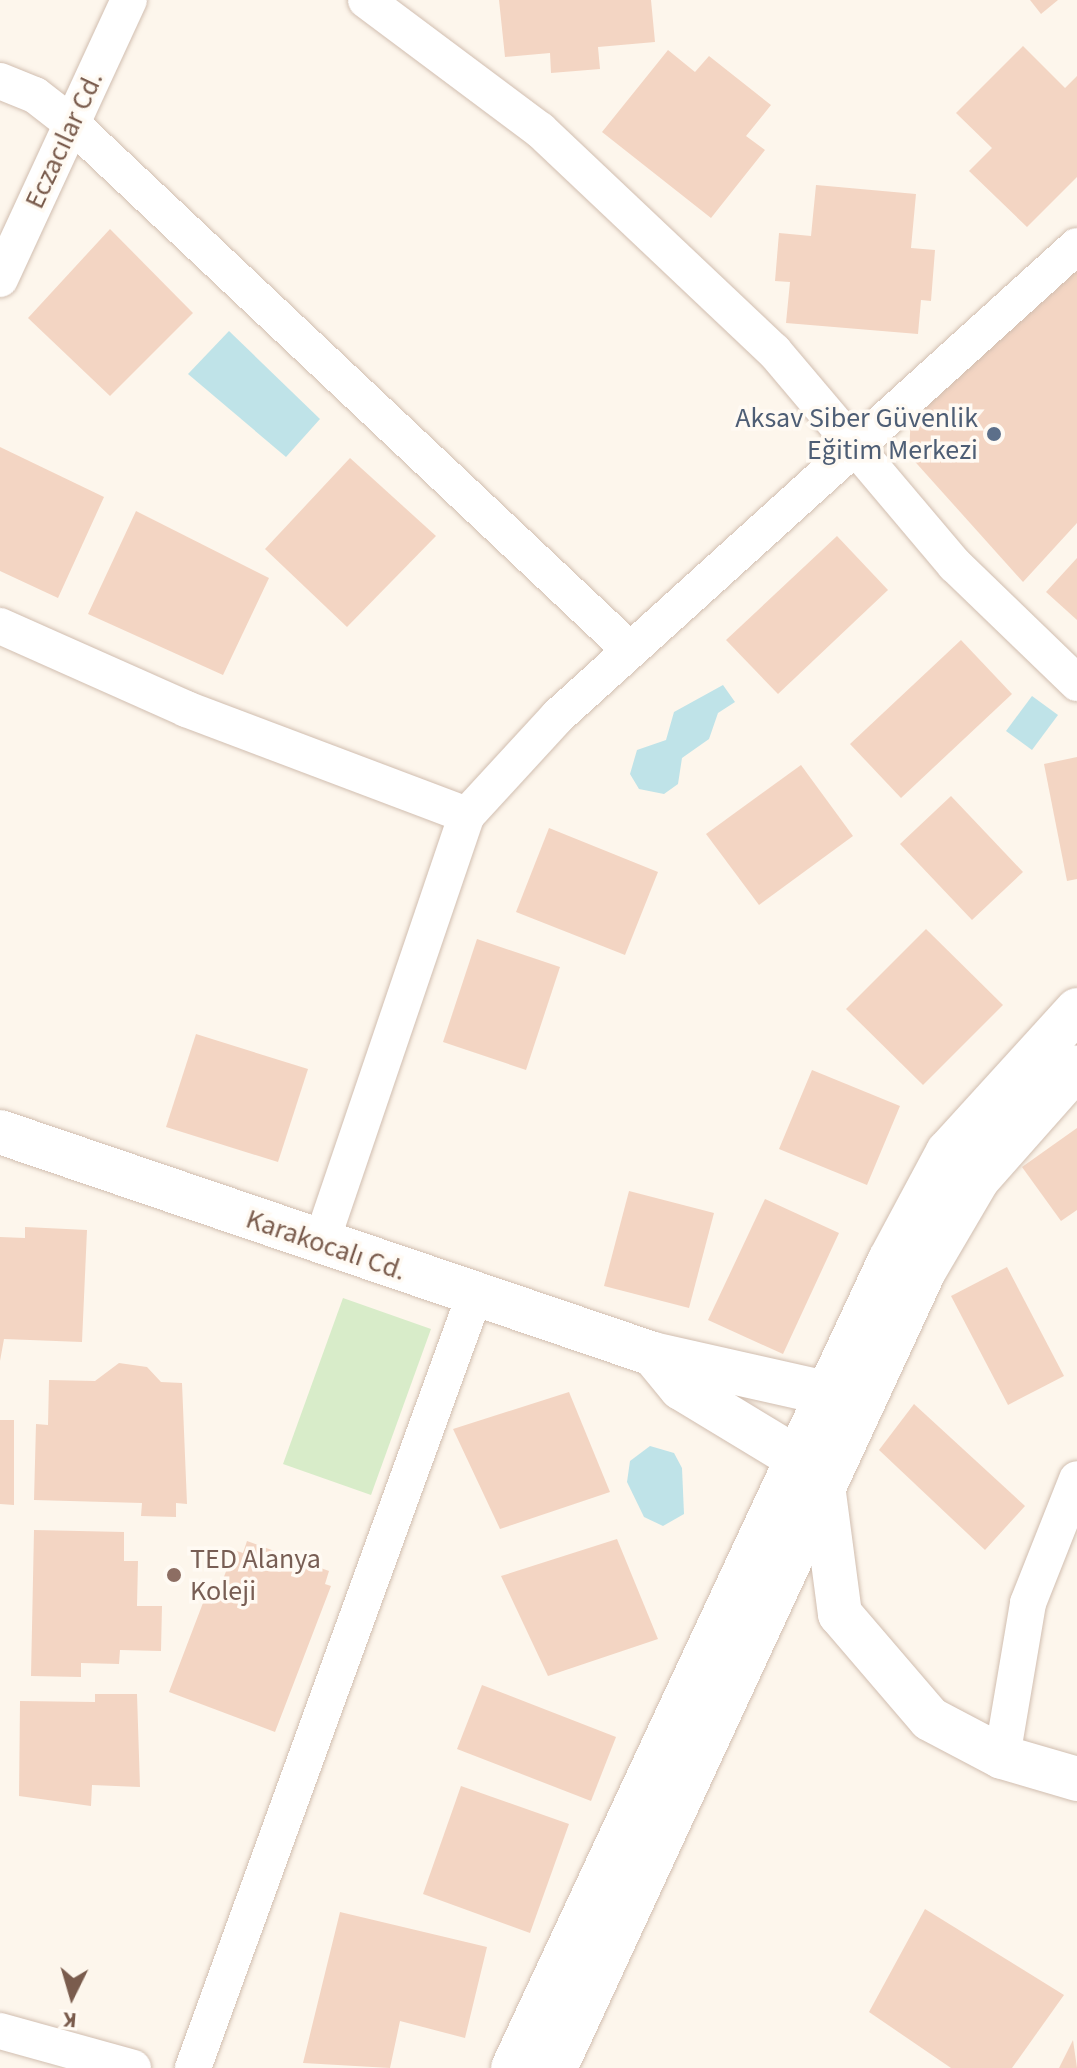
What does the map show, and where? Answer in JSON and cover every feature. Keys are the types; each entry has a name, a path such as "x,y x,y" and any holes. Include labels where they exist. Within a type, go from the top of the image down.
{"street":[{"name":"Eczacılar Cd.","path":"0,279 129,0"},
{"path":"366,0 540,130 774,351 955,565 1077,683"},
{"path":"0,81 35,95 71,123 630,650"},
{"path":"321,1243 467,815 630,650 857,452 1077,246"},
{"path":"0,626 186,709 467,815"},
{"path":"555,2068 842,1408 948,1152 1077,1010"},
{"path":"842,1408 978,1179 1077,1067"},
{"name":"Karakocalı Cd.","path":"0,1132 474,1297 653,1354 842,1408"},
{"path":"193,2068 474,1297"},
{"path":"653,1354 681,1388 812,1476 840,1614 930,1719 1002,1757 1077,1779"},
{"path":"513,2068 812,1476"},
{"path":"1002,1757 1028,1603 1077,1479"},
{"path":"0,2031 133,2068"}],"green space":[{"path":"343,1298 431,1329 371,1495 283,1464"}],"water":[{"path":"229,331 320,419 286,457 188,374"},
{"path":"723,685 735,702 718,713 709,739 682,758 678,784 664,794 639,789 630,774 637,750 666,740 674,712"},
{"path":"1032,696 1058,715 1032,750 1006,731"},
{"path":"650,1446 674,1453 682,1468 684,1514 663,1526 644,1517 627,1482 630,1461"}],"building":[{"path":"499,0 651,0 655,42 598,47 600,69 551,73 550,53 505,57"},
{"path":"1030,0 1058,0 1041,14"},
{"path":"1023,46 1065,88 1077,76 1077,177 1027,227 969,171 992,148 956,113"},
{"path":"668,50 695,72 709,56 771,105 746,136 765,150 711,218 602,132"},
{"path":"816,185 916,194 911,248 935,250 931,301 921,300 918,334 786,323 790,282 775,281 779,233 811,236"},
{"path":"110,229 193,313 110,396 28,318"},
{"name":"Aksav Siber Güvenlik Eğitim Merkezi","path":"1077,259 1077,523 1023,582 909,455 911,413"},
{"path":"0,447 104,497 58,598 0,571"},
{"path":"350,458 436,536 347,627 265,549"},
{"path":"136,511 269,578 223,675 88,614"},
{"path":"837,536 888,590 778,694 726,640"},
{"path":"1077,558 1077,620 1046,592"},
{"path":"961,640 1012,694 901,798 850,744"},
{"path":"1077,757 1077,879 1067,881 1044,764"},
{"path":"801,765 853,836 759,905 706,834"},
{"path":"951,796 1023,872 972,920 900,844"},
{"path":"549,828 658,872 625,955 516,912"},
{"path":"926,929 1003,1005 923,1085 846,1009"},
{"path":"477,939 560,967 526,1070 443,1042"},
{"path":"196,1034 308,1069 278,1162 166,1127"},
{"path":"812,1070 900,1106 867,1185 779,1149"},
{"path":"1077,1128 1077,1210 1061,1221 1022,1167"},
{"path":"629,1191 714,1213 689,1308 604,1286"},
{"path":"765,1199 839,1233 783,1354 708,1320"},
{"path":"25,1227 87,1230 82,1342 4,1339 0,1361 0,1237 25,1238"},
{"path":"1007,1267 1064,1376 1008,1405 951,1296"},
{"path":"119,1363 147,1367 161,1382 182,1383 187,1504 176,1503 176,1517 141,1516 142,1503 34,1500 36,1424 48,1425 49,1380 95,1381"},
{"path":"569,1392 610,1492 500,1529 453,1429"},
{"path":"914,1404 1025,1506 985,1550 879,1450"},
{"path":"0,1420 14,1420 14,1505 0,1504"},
{"path":"34,1530 124,1532 124,1561 138,1561 137,1606 162,1606 161,1651 120,1650 119,1664 81,1663 81,1677 31,1676"},
{"path":"617,1539 658,1639 548,1676 501,1576"},
{"path":"247,1541 329,1571 325,1584 331,1586 275,1732 169,1692 206,1595 216,1598 234,1550 243,1553"},
{"path":"482,1685 616,1737 591,1801 457,1749"},
{"path":"95,1694 137,1694 140,1787 92,1785 91,1806 19,1796 20,1701 95,1702"},
{"path":"461,1786 569,1824 530,1933 423,1894"},
{"path":"925,1909 1064,1995 1012,2068 951,2068 869,2012"},
{"path":"340,1912 487,1947 465,2038 400,2021 390,2068 303,2063"},
{"path":"1073,2040 1077,2068 1059,2068"}],"place":[{"name":"Aksav Siber Güvenlik Eğitim Merkezi","path":"994,434"},
{"name":"TED Alanya Koleji","path":"174,1575"}]}
